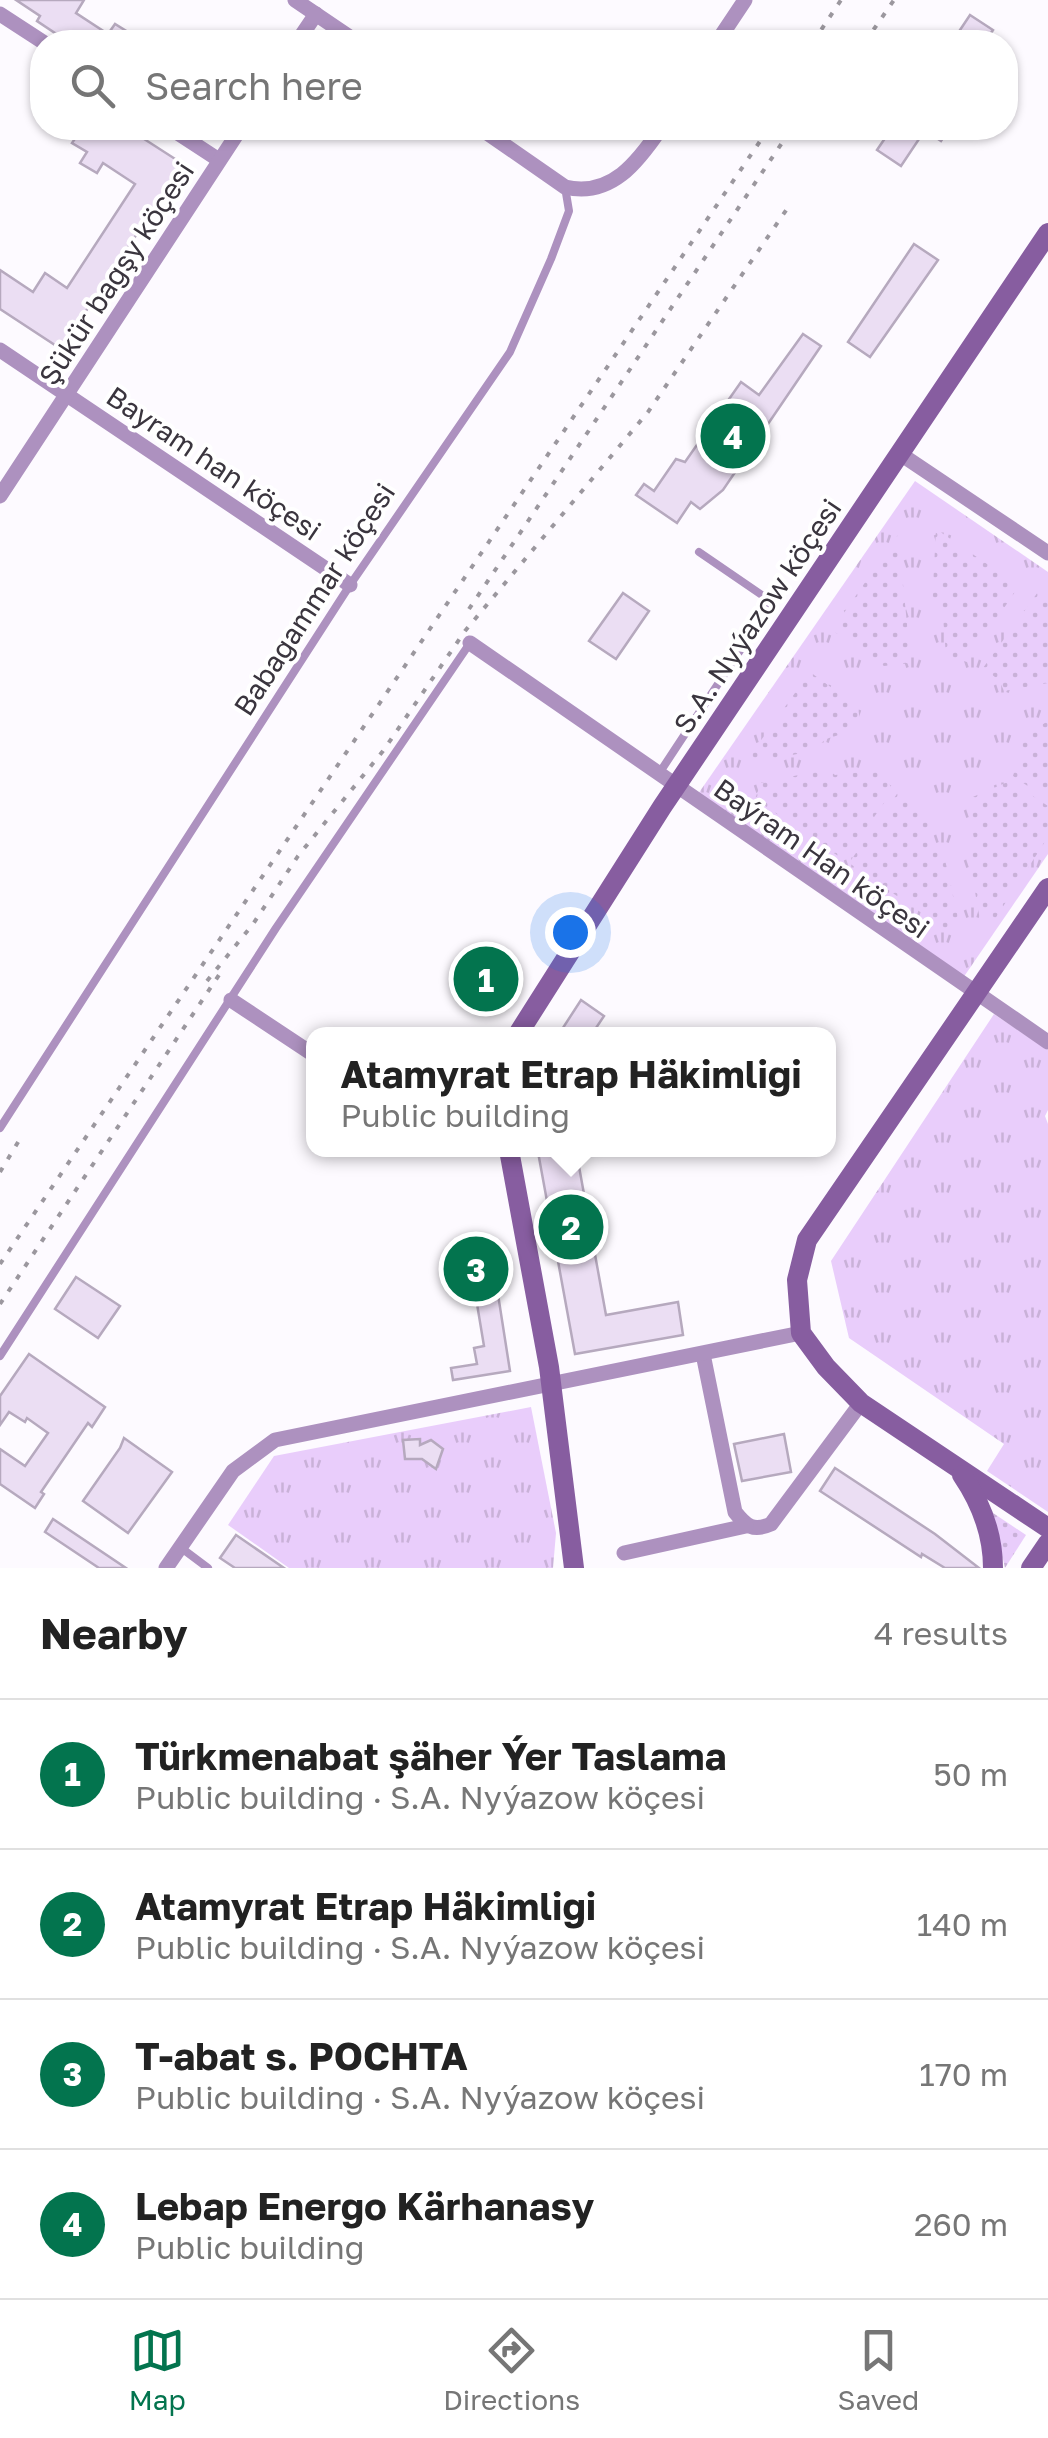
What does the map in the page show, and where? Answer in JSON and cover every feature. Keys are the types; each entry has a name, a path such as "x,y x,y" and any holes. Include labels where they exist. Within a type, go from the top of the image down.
{"street":[{"path":"295,0 339,30"},
{"path":"725,30 745,0"},
{"path":"0,14 30,34"},
{"path":"305,30 316,14"},
{"path":"188,140 219,160"},
{"name":"Şükür bagşy köçesi","path":"0,496 232,140"},
{"path":"498,140 565,186 580,190 615,181 640,160 653,140"},
{"name":"S.A. Nyýazow köçesi","path":"522,1027 676,788 1048,233"},
{"name":"Bayram han köçesi","path":"0,350 350,585"},
{"path":"899,453 1048,553"},
{"name":"Baýram Han köçesi","path":"470,642 1048,1042"},
{"path":"1048,888 807,1240 797,1280 802,1333 826,1367 861,1402 1048,1528"},
{"path":"230,1000 306,1051"},
{"path":"510,1157 552,1386 574,1568"},
{"path":"166,1568 233,1471 275,1440 802,1333"},
{"path":"703,1354 735,1512 746,1526"},
{"path":"624,1554 746,1526 759,1529 771,1524 861,1402"},
{"path":"958,1469 976,1495 988,1525 993,1568"},
{"path":"1031,1568 1048,1543"}],"lane":[{"name":"Babagammar köçesi","path":"0,1128 350,585 510,352 569,211 565,186"},
{"path":"658,775 772,602 699,552"},
{"path":"0,1356 230,1000 470,642"},
{"path":"180,1548 208,1568"}],"green space":[{"path":"915,481 1048,572 1048,854 963,978 698,794"},
{"path":"936,529 1019,586 967,662 946,656 943,616 932,607"},
{"path":"898,535 911,663 884,666 832,630"},
{"path":"1038,592 1048,599 1048,683 1004,691 999,680 983,668"},
{"path":"810,672 858,707 861,728 826,739 812,751 752,763 749,757"},
{"path":"1048,721 1048,800 1013,776 1024,736"},
{"path":"877,765 893,790 844,860 755,799 761,783 827,769 835,775 868,771"},
{"path":"1010,781 1048,806 1048,837 993,922 980,920 968,852 974,840 968,799"},
{"path":"899,791 927,811 929,836 938,851 943,851 960,926 945,929 849,863"},
{"path":"994,1014 1048,1050 1048,1512 987,1471 1004,1444 849,1338 831,1261"},
{"path":"531,1407 556,1533 553,1568 289,1568 228,1525 274,1456"},
{"path":"993,1513 1026,1535 1005,1568"}],"building":[{"path":"16,0 84,0 76,13 102,30 50,30 37,21 40,16"},
{"path":"970,15 993,30 960,30"},
{"path":"146,140 183,164 61,349 0,309 0,270 33,292 45,273 67,288 135,184 103,163 97,173 80,163 87,152 72,143"},
{"path":"884,140 918,140 901,166 877,150"},
{"path":"914,244 938,260 870,357 848,342"},
{"path":"803,334 821,346 723,490 700,509 691,502 677,523 636,495 644,484 654,491 676,459 685,462 741,382 759,395"},
{"path":"623,593 649,611 616,659 589,641"},
{"path":"581,1000 604,1016 597,1027 564,1027"},
{"path":"539,1157 577,1157 606,1315 678,1302 683,1335 575,1354"},
{"path":"489,1237 510,1371 453,1380 451,1368 477,1364 474,1348 484,1346 476,1298 464,1300 454,1242"},
{"path":"76,1277 120,1306 98,1338 55,1309"},
{"path":"29,1354 105,1407 92,1427 88,1423 41,1492 44,1494 35,1508 0,1484 0,1449 25,1466 48,1433 27,1418 25,1422 9,1412 0,1425 0,1396"},
{"path":"784,1434 791,1472 742,1481 734,1444"},
{"path":"124,1438 172,1472 128,1533 83,1501"},
{"path":"420,1439 420,1445 431,1440 443,1449 436,1469 422,1459 405,1459 403,1440"},
{"path":"835,1468 979,1568 945,1568 922,1554 921,1557 820,1491"},
{"path":"53,1519 126,1568 99,1568 45,1532"},
{"path":"236,1535 284,1568 235,1568 220,1558"}],"railway":[{"path":"821,30 841,0"},
{"path":"873,30 894,0"},
{"path":"0,1264 761,140"},
{"path":"469,609 784,140"},
{"path":"207,981 253,924 298,856 383,751 465,631 648,412 789,206"},
{"path":"0,1304 219,975"},
{"path":"0,1172 23,1134"}],"place":[{"name":"Lebap Energo Kärhanasy","path":"733,436"},
{"name":"Türkmenabat şäher Ýer Taslama","path":"486,979"},
{"name":"Atamyrat Etrap Häkimligi","path":"571,1227"},
{"name":"T-abat s. POCHTA","path":"476,1269"}]}
